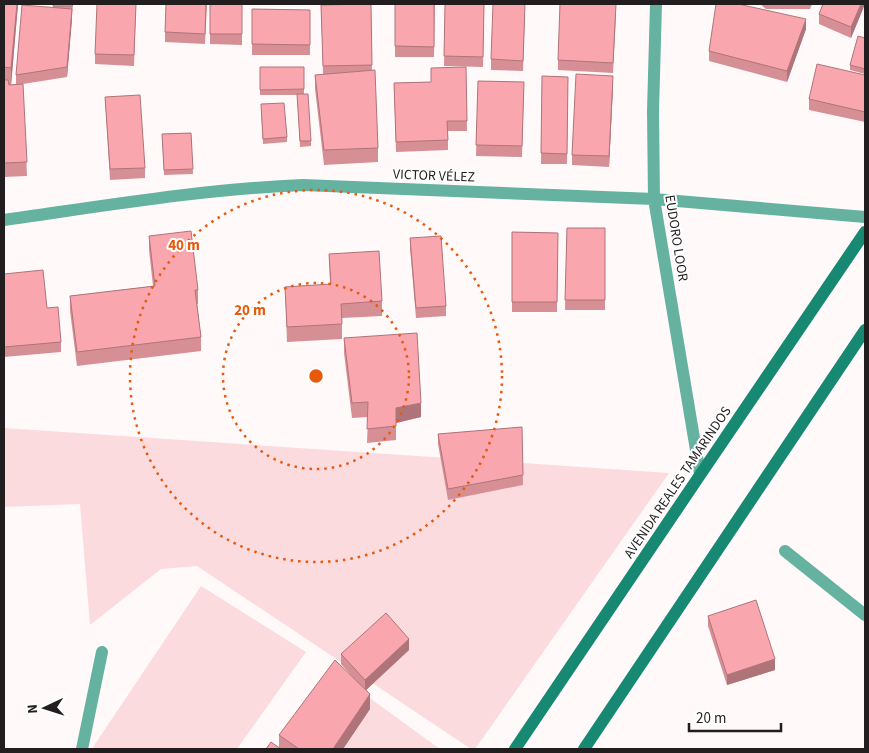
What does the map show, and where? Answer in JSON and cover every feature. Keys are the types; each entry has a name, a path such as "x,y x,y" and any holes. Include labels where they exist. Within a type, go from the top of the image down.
{"main road":[{"name":"AVENIDA REALES TAMARINDOS","path":"515,749 865,232"},
{"path":"584,749 865,330"}],"street":[{"name":"EUDORO LOOR","path":"656,4 652,111 654,199 700,474"},
{"name":"VICTOR VÉLEZ","path":"4,220 193,194 303,185 654,199 865,217"},
{"path":"785,551 865,615"},
{"path":"82,749 102,652"}],"shaded area":[{"path":"4,428 669,473 475,749 471,749 197,566 161,569 90,625 80,504 4,507"},
{"path":"201,586 306,652 237,749 97,749 93,747"},
{"path":"349,683 440,749 307,749"}],"building":[{"path":"4,4 17,4 11,68 4,67"},
{"path":"53,4 73,4 72,6 53,6"},
{"path":"97,4 136,4 134,55 95,54"},
{"path":"166,4 206,4 205,34 165,32"},
{"path":"210,4 242,4 242,34 210,34"},
{"path":"371,4 372,65 323,66 321,5"},
{"path":"395,4 434,4 434,47 395,46"},
{"path":"445,4 484,4 483,57 444,56"},
{"path":"493,4 525,4 523,61 491,59"},
{"path":"560,4 616,4 613,63 558,60"},
{"path":"716,4 738,4 806,19 787,71 709,51"},
{"path":"823,4 861,4 851,27 819,14"},
{"path":"22,5 72,9 67,67 16,75"},
{"path":"252,9 310,10 310,45 252,44"},
{"path":"858,36 865,38 865,69 850,65"},
{"path":"817,64 865,75 865,112 809,99"},
{"path":"260,67 304,67 304,89 260,90"},
{"path":"466,67 467,121 447,121 448,140 396,142 394,83 431,82 431,68"},
{"path":"375,70 378,148 324,150 315,75"},
{"path":"576,74 613,76 609,156 572,155"},
{"path":"542,76 568,77 567,154 541,153"},
{"path":"4,80 8,80 9,85 23,84 27,162 4,163"},
{"path":"478,81 524,82 522,146 476,145"},
{"path":"297,94 308,94 311,141 300,141"},
{"path":"140,95 145,168 110,169 105,97"},
{"path":"284,103 287,137 263,139 261,104"},
{"path":"191,133 193,169 164,170 162,134"},
{"path":"567,228 605,228 605,300 565,300"},
{"path":"191,231 198,290 195,290 201,337 77,352 70,296 155,286 149,236"},
{"path":"512,232 558,233 557,302 512,302"},
{"path":"441,236 446,306 416,308 410,238"},
{"path":"379,251 382,301 341,304 342,324 287,327 285,287 331,284 329,254"},
{"path":"43,270 47,308 58,307 61,342 4,347 4,274"},
{"path":"417,333 421,403 396,408 396,426 367,429 368,402 352,403 344,338"},
{"path":"522,427 523,475 448,489 438,434"},
{"path":"756,600 775,659 727,675 708,616"},
{"path":"386,613 409,639 365,680 341,654"},
{"path":"335,660 370,694 333,749 299,749 279,735"},
{"path":"271,742 281,749 266,749"}]}
